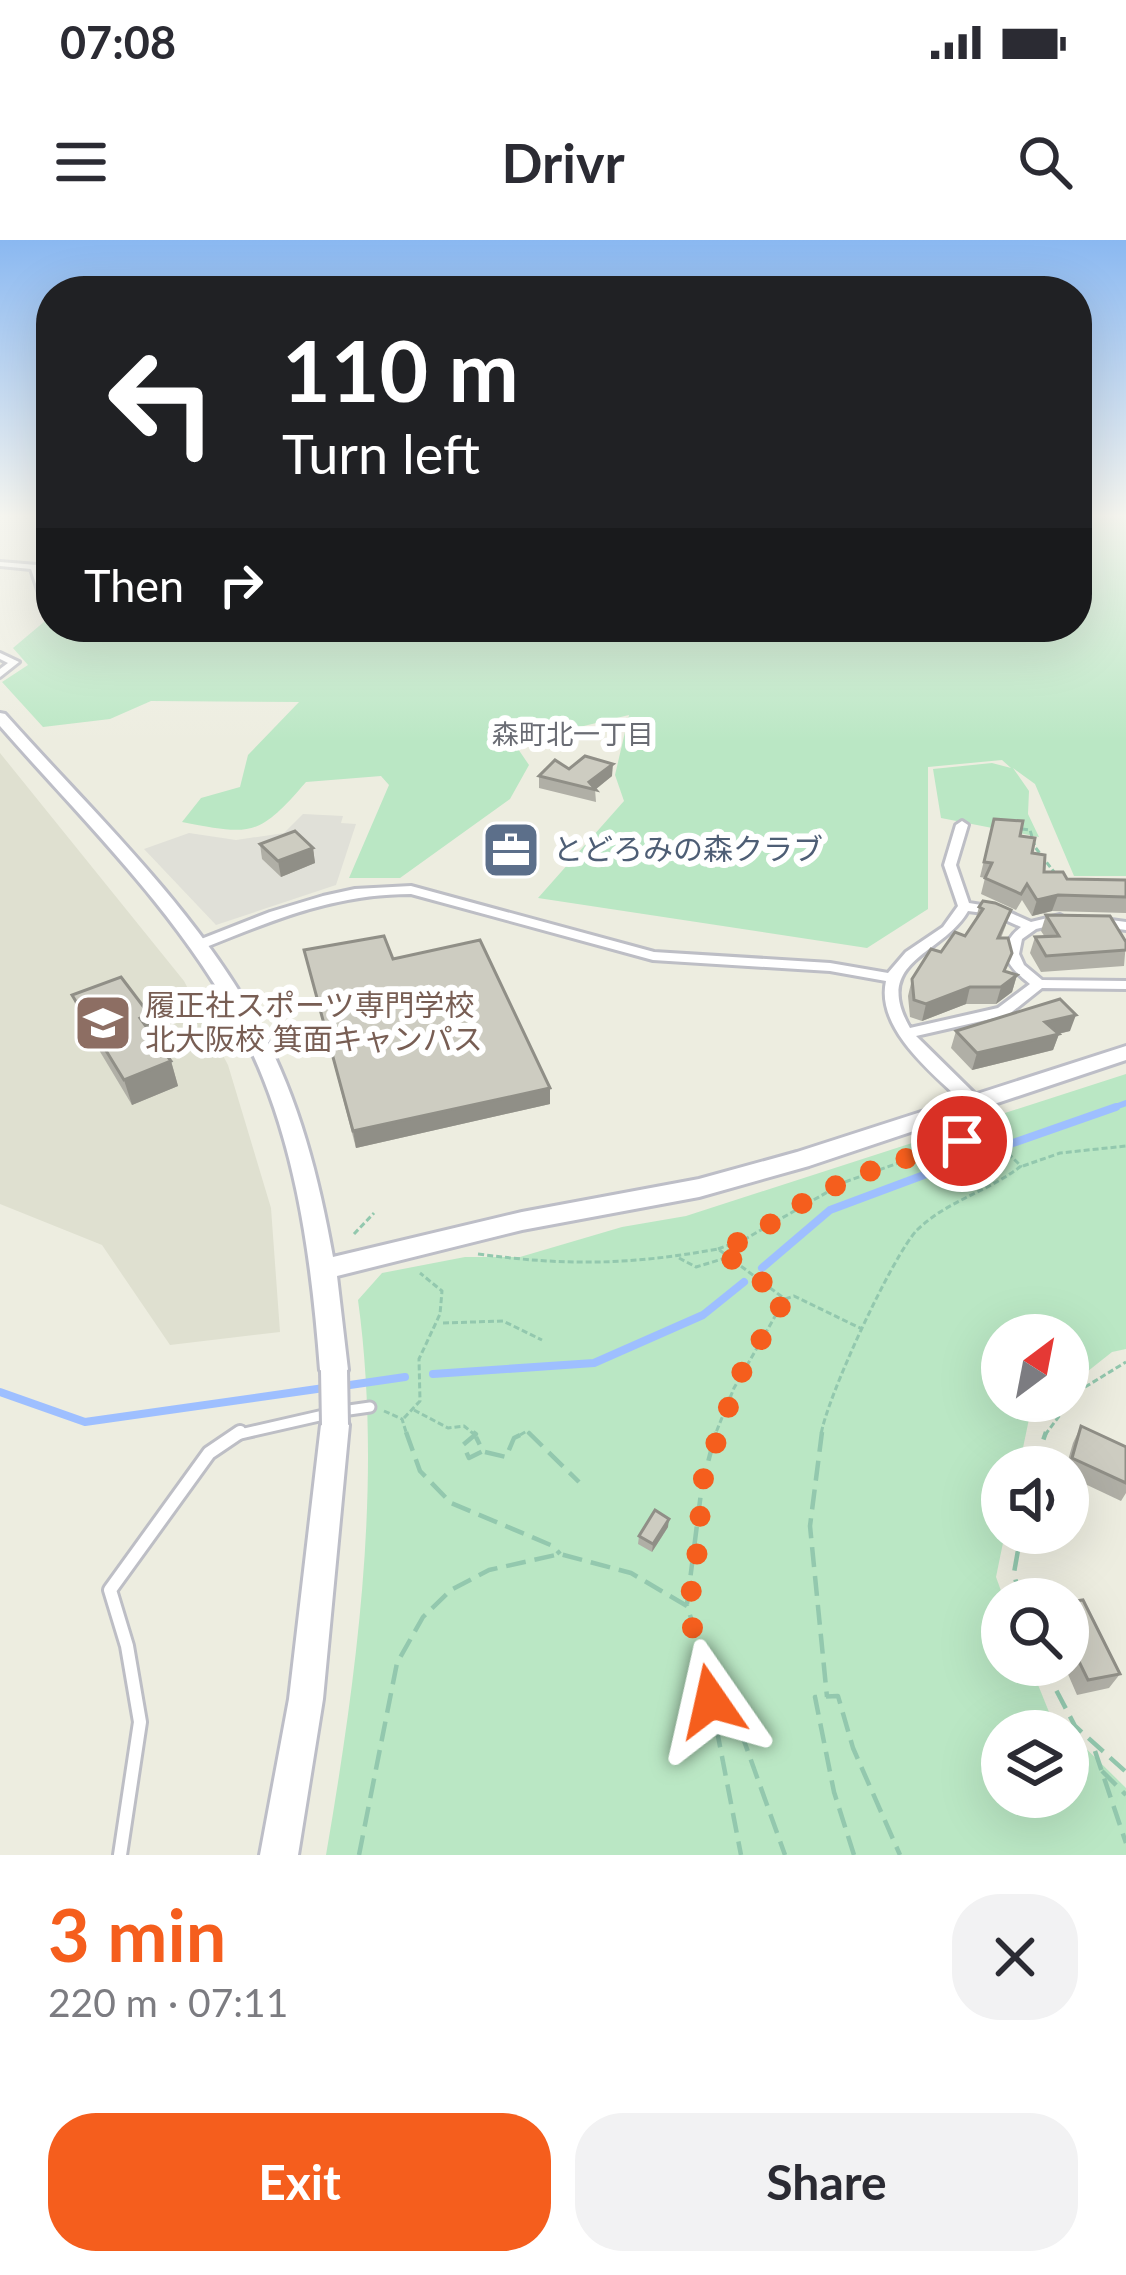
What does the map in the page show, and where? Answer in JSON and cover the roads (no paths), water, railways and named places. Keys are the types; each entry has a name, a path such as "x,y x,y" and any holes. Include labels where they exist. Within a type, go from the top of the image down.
{"street":[{"path":"0,656 14,662 0,674"},
{"path":"0,717 196,946 246,1021 285,1117 325,1269 334,1425 306,1699 279,1855"},
{"path":"962,825 950,865 964,907 957,924 911,954 891,978 892,1010 904,1034 976,1113"},
{"path":"196,946 315,900 380,889 411,890 653,956 830,968 891,978"},
{"path":"964,907 995,911 1028,926"},
{"path":"1040,985 1017,965 1012,949 1028,926 1052,919 1126,926"},
{"path":"904,1034 1003,1012 1040,985 1126,985"},
{"path":"325,1269 522,1221 700,1188 976,1113 1126,1053"}],"lane":[{"path":"120,1855 140,1723 127,1646 110,1589 192,1473 230,1437 265,1423 370,1407"}],"waterway":[{"path":"1107,1110 1126,1103"},
{"path":"1010,1144 1116,1107"},
{"path":"762,1268 830,1210 991,1150"},
{"path":"433,1374 594,1363 703,1315 744,1282"},
{"path":"343,1386 405,1377"},
{"path":"0,1392 85,1422 324,1388"}],"place":[{"name":"とどろみの森クラブ","path":"511,850"},
{"name":"履正社スポーツ専門学校 北大阪校 箕面キャンパス","path":"103,1023"}],"district":[{"name":"森町北一丁目","path":"573,735"}]}
